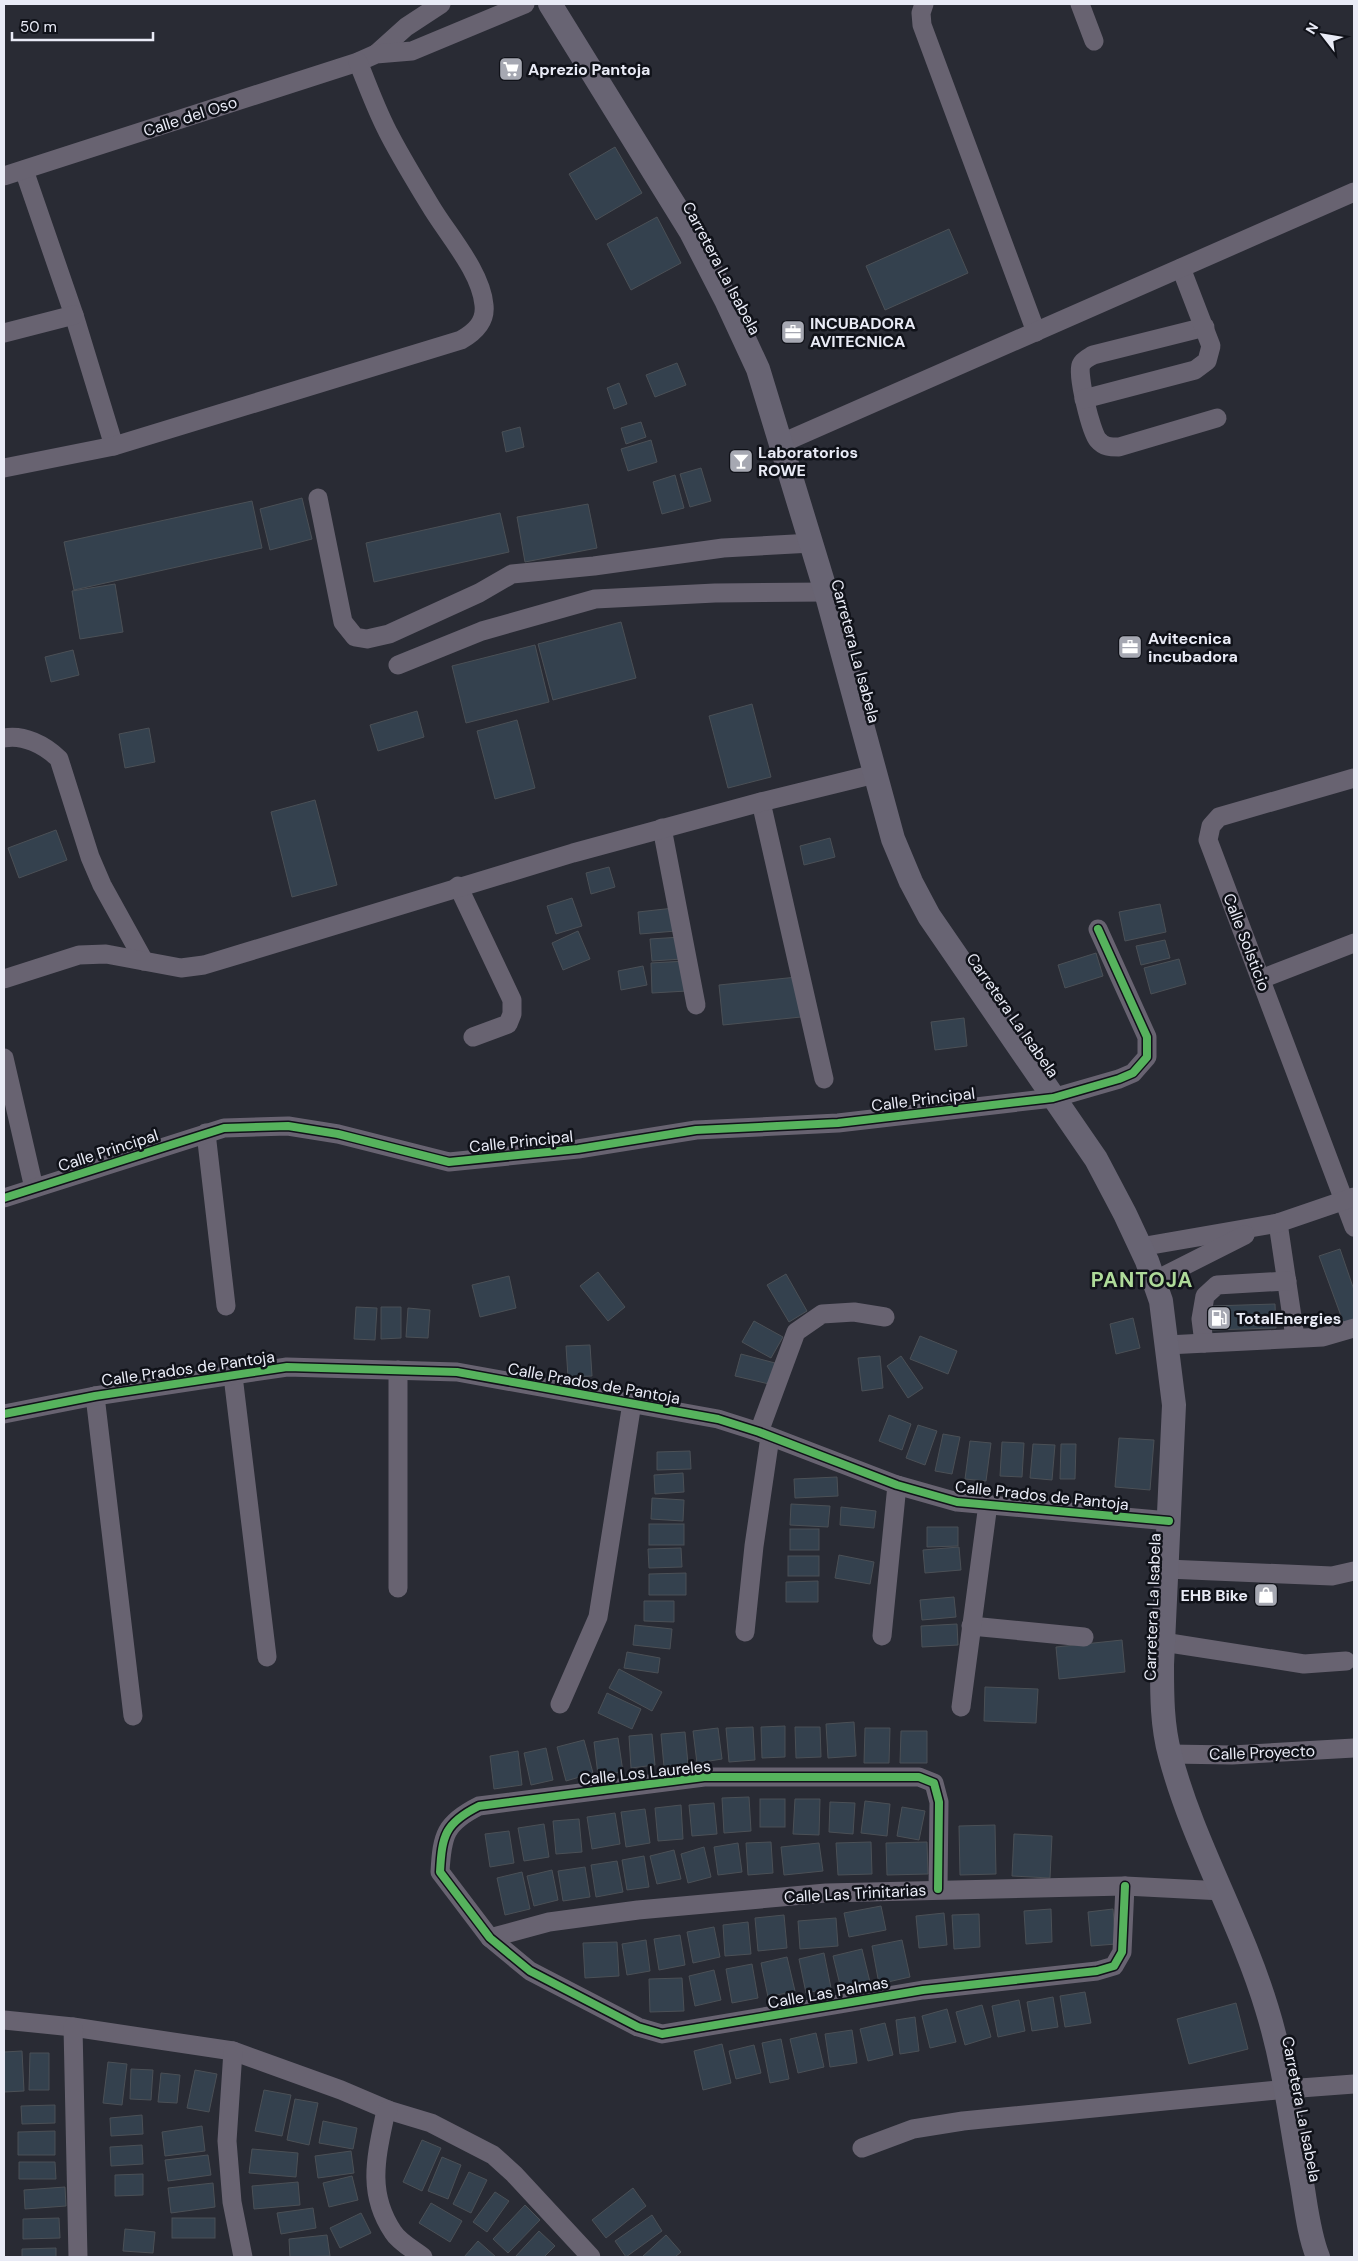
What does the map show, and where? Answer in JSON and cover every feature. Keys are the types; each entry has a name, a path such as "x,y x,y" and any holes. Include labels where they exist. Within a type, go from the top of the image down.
{"main road":[{"name":"Carretera La Isabela","path":"550,4 691,232 726,300 758,369 812,542 893,839 910,882 928,916 1096,1160 1140,1246 1161,1301 1174,1405 1163,1642 1163,1708 1170,1754 1187,1808 1248,1950 1259,1984 1287,2089 1305,2201 1318,2257"}],"street":[{"name":"Calle del Oso","path":"4,176 358,62 376,54 406,27 441,4"},
{"name":"Calle del Oso","path":"376,54 412,51 525,4"},
{"path":"924,4 921,13 922,25 1036,332"},
{"path":"1080,4 1094,41"},
{"path":"4,468 114,446 461,340 474,333 482,322 485,308 482,292 390,136 358,62"},
{"path":"24,170 74,315 114,446"},
{"path":"782,443 1354,192"},
{"path":"1084,399 1195,370 1207,360 1211,346 1181,268"},
{"path":"4,334 74,315"},
{"path":"1205,327 1092,355 1083,361 1080,367 1080,376 1084,399 1096,439 1106,447 1119,448 1217,418"},
{"path":"318,498 343,622 355,637 367,639 389,634 429,617 512,574 594,566 723,548 812,542"},
{"path":"398,665 482,631 595,599 715,593 826,592"},
{"path":"4,738 18,736 26,738 59,759 90,857 102,885 144,961"},
{"path":"4,979 79,955 106,954 181,968 204,965 458,886 662,828 875,774"},
{"name":"Calle Solsticio","path":"1354,778 1234,811 1219,817 1211,826 1208,840 1261,979 1349,1198 1354,1227"},
{"path":"761,802 824,1079"},
{"path":"662,828 696,1005"},
{"path":"458,886 512,1000 512,1014 508,1024 473,1037"},
{"name":"Calle Principal","path":"4,1198 224,1128 288,1126 338,1134 449,1162 578,1149 696,1130 838,1123 1053,1098 1133,1073 1147,1057 1147,1036 1098,928"},
{"path":"1261,979 1354,943"},
{"path":"4,1058 34,1188"},
{"path":"206,1133 226,1306"},
{"path":"1154,1281 1270,1225 1349,1198"},
{"path":"1140,1246 1270,1225"},
{"path":"1270,1225 1286,1281 1295,1337"},
{"path":"1204,1343 1201,1319 1205,1296 1217,1285 1286,1281"},
{"path":"745,1632 765,1434 796,1332 822,1314 854,1312 885,1317"},
{"path":"1168,1346 1295,1337 1323,1337 1354,1328"},
{"name":"Calle Prados de Pantoja","path":"4,1414 95,1396 287,1367 457,1372 718,1419 765,1434 897,1486 957,1502 1169,1521"},
{"path":"398,1370 398,1588"},
{"path":"233,1376 267,1657"},
{"path":"95,1396 133,1716"},
{"path":"560,1704 598,1617 632,1403"},
{"path":"882,1636 897,1486"},
{"path":"961,1707 988,1504"},
{"path":"1166,1569 1332,1576 1354,1571"},
{"path":"971,1626 1084,1637"},
{"path":"1163,1642 1304,1664 1346,1662"},
{"name":"Calle Proyecto","path":"1170,1754 1232,1755 1354,1748"},
{"name":"Calle Los Laureles","path":"490,1938 440,1872 441,1851 448,1827 460,1816 479,1806 704,1777 919,1776 934,1783 939,1802 938,1889"},
{"name":"Calle Las Trinitarias","path":"490,1938 549,1922 638,1910 826,1893 1125,1886 1222,1891"},
{"name":"Calle Las Palmas","path":"490,1938 530,1971 638,2027 662,2034 923,1990 1097,1971 1114,1966 1122,1952 1125,1886"},
{"path":"4,2020 73,2027 233,2051 341,2090 388,2110 431,2123 493,2155 514,2174 591,2257"},
{"path":"73,2027 78,2257"},
{"path":"233,2051 227,2141 232,2202 243,2257"},
{"path":"862,2148 913,2129 963,2121 1354,2084"},
{"path":"388,2110 385,2115 375,2161 376,2195 393,2233 423,2257"}],"building":[{"path":"615,147 642,193 596,220 569,174"},
{"path":"657,217 681,263 631,290 607,244"},
{"path":"949,229 968,273 885,310 866,266"},
{"path":"677,363 686,385 655,397 646,375"},
{"path":"619,383 627,404 614,409 607,388"},
{"path":"641,422 646,437 626,444 621,428"},
{"path":"520,427 524,447 506,452 502,432"},
{"path":"651,440 657,462 628,471 621,449"},
{"path":"701,468 711,501 690,507 680,474"},
{"path":"675,475 684,508 662,514 653,482"},
{"path":"302,498 312,539 270,550 260,509"},
{"path":"252,501 262,548 74,590 64,542"},
{"path":"588,504 597,548 525,562 517,517"},
{"path":"500,513 509,552 374,582 366,543"},
{"path":"115,584 123,632 80,639 72,591"},
{"path":"621,622 636,678 553,700 538,644"},
{"path":"535,645 549,702 466,723 452,666"},
{"path":"73,650 79,675 51,682 45,657"},
{"path":"752,704 771,777 728,788 709,716"},
{"path":"417,711 424,737 378,751 370,725"},
{"path":"517,720 535,788 495,799 477,731"},
{"path":"149,728 155,762 125,768 119,734"},
{"path":"315,800 337,885 292,897 271,812"},
{"path":"56,830 67,860 19,878 8,848"},
{"path":"830,838 835,857 804,865 800,846"},
{"path":"609,867 615,887 591,894 586,873"},
{"path":"572,898 582,926 556,934 547,906"},
{"path":"1160,904 1166,932 1125,941 1119,912"},
{"path":"674,908 676,931 640,934 638,912"},
{"path":"578,931 590,959 563,970 552,943"},
{"path":"681,937 682,959 652,961 650,939"},
{"path":"1165,940 1170,958 1141,965 1136,946"},
{"path":"1096,953 1103,976 1065,988 1058,965"},
{"path":"1179,959 1186,984 1151,994 1144,968"},
{"path":"686,961 687,991 652,993 651,963"},
{"path":"643,966 647,985 621,990 618,971"},
{"path":"797,977 801,1017 723,1025 719,985"},
{"path":"964,1018 967,1046 935,1050 931,1022"},
{"path":"1340,1249 1354,1290 1354,1321 1344,1324 1319,1256"},
{"path":"598,1272 625,1307 608,1321 580,1286"},
{"path":"786,1274 807,1311 789,1322 767,1285"},
{"path":"509,1276 516,1308 480,1317 472,1285"},
{"path":"1275,1304 1276,1328 1211,1330 1211,1306"},
{"path":"356,1307 377,1308 375,1340 354,1339"},
{"path":"381,1307 401,1307 401,1338 381,1339"},
{"path":"408,1308 430,1310 428,1338 406,1337"},
{"path":"1133,1318 1140,1348 1116,1354 1110,1324"},
{"path":"754,1321 783,1337 771,1358 742,1342"},
{"path":"920,1336 957,1351 948,1374 910,1359"},
{"path":"590,1345 592,1376 568,1377 566,1346"},
{"path":"741,1354 775,1363 769,1384 735,1376"},
{"path":"880,1356 883,1388 862,1391 858,1358"},
{"path":"901,1356 923,1388 908,1398 887,1366"},
{"path":"889,1415 911,1424 902,1450 879,1441"},
{"path":"918,1425 937,1431 925,1465 906,1458"},
{"path":"943,1434 960,1437 952,1474 935,1471"},
{"path":"1119,1438 1154,1440 1150,1490 1115,1487"},
{"path":"970,1441 991,1443 986,1481 965,1479"},
{"path":"1002,1442 1024,1443 1022,1477 1000,1476"},
{"path":"1033,1444 1055,1445 1052,1480 1030,1478"},
{"path":"1061,1444 1076,1444 1075,1479 1060,1479"},
{"path":"690,1451 691,1469 657,1470 657,1452"},
{"path":"683,1473 684,1492 655,1494 654,1475"},
{"path":"837,1477 838,1496 795,1498 794,1479"},
{"path":"652,1498 684,1500 683,1521 651,1519"},
{"path":"791,1504 830,1506 828,1527 790,1525"},
{"path":"841,1507 876,1511 874,1528 840,1525"},
{"path":"649,1524 684,1524 684,1545 649,1545"},
{"path":"927,1527 958,1527 958,1546 927,1547"},
{"path":"790,1529 819,1529 819,1550 790,1550"},
{"path":"959,1547 961,1570 925,1573 923,1550"},
{"path":"681,1548 682,1567 649,1568 648,1549"},
{"path":"839,1555 874,1562 870,1584 835,1578"},
{"path":"788,1556 819,1556 819,1576 788,1576"},
{"path":"686,1573 686,1595 649,1595 649,1574"},
{"path":"818,1581 818,1602 786,1602 786,1582"},
{"path":"954,1597 956,1617 922,1620 920,1600"},
{"path":"644,1601 674,1601 674,1622 644,1621"},
{"path":"957,1624 958,1645 922,1647 921,1626"},
{"path":"635,1625 672,1629 670,1649 633,1645"},
{"path":"1122,1640 1125,1672 1059,1679 1056,1647"},
{"path":"627,1652 660,1658 658,1673 624,1668"},
{"path":"619,1669 662,1692 652,1711 609,1688"},
{"path":"985,1687 1038,1689 1036,1723 984,1721"},
{"path":"607,1693 641,1709 632,1729 598,1713"},
{"path":"854,1722 856,1756 828,1758 826,1724"},
{"path":"785,1726 785,1757 762,1758 761,1727"},
{"path":"753,1727 755,1760 729,1762 726,1728"},
{"path":"795,1727 820,1727 821,1757 796,1758"},
{"path":"718,1728 722,1759 697,1763 693,1731"},
{"path":"865,1728 890,1728 889,1763 864,1763"},
{"path":"901,1731 927,1731 927,1763 900,1763"},
{"path":"685,1732 688,1764 664,1767 661,1734"},
{"path":"652,1734 655,1765 631,1768 629,1736"},
{"path":"618,1738 623,1772 598,1775 594,1742"},
{"path":"584,1740 593,1773 566,1781 557,1747"},
{"path":"546,1748 553,1780 531,1785 524,1753"},
{"path":"518,1751 522,1785 494,1789 490,1756"},
{"path":"749,1797 751,1831 724,1833 722,1798"},
{"path":"760,1799 785,1799 785,1827 760,1827"},
{"path":"795,1799 820,1799 819,1835 793,1834"},
{"path":"865,1801 890,1804 887,1836 861,1833"},
{"path":"830,1802 855,1803 853,1834 829,1832"},
{"path":"714,1803 717,1834 692,1836 689,1805"},
{"path":"681,1805 683,1839 658,1841 655,1808"},
{"path":"902,1807 925,1811 919,1840 897,1836"},
{"path":"645,1809 650,1843 626,1847 621,1812"},
{"path":"615,1813 620,1844 592,1849 587,1817"},
{"path":"579,1819 582,1852 556,1854 553,1821"},
{"path":"544,1824 549,1857 524,1861 518,1828"},
{"path":"995,1825 996,1874 960,1875 959,1826"},
{"path":"509,1831 514,1863 490,1867 485,1834"},
{"path":"1014,1834 1052,1836 1050,1878 1012,1876"},
{"path":"771,1842 773,1873 748,1875 746,1843"},
{"path":"871,1842 872,1874 838,1875 836,1843"},
{"path":"927,1842 928,1874 887,1875 886,1843"},
{"path":"738,1843 742,1872 718,1875 714,1847"},
{"path":"819,1843 823,1871 784,1875 781,1847"},
{"path":"704,1847 711,1877 688,1883 681,1854"},
{"path":"674,1850 681,1879 657,1884 650,1856"},
{"path":"644,1856 649,1887 627,1890 622,1860"},
{"path":"617,1861 623,1892 596,1897 591,1865"},
{"path":"585,1867 590,1897 563,1901 558,1871"},
{"path":"552,1870 558,1900 534,1906 527,1876"},
{"path":"522,1872 530,1909 505,1915 497,1878"},
{"path":"881,1906 886,1930 849,1937 844,1913"},
{"path":"1051,1909 1052,1942 1026,1944 1024,1911"},
{"path":"1113,1909 1116,1944 1091,1946 1088,1912"},
{"path":"944,1913 947,1945 919,1948 916,1916"},
{"path":"979,1914 980,1947 954,1949 952,1915"},
{"path":"784,1915 787,1948 758,1951 755,1918"},
{"path":"836,1918 838,1946 800,1949 798,1921"},
{"path":"748,1922 751,1954 725,1956 723,1925"},
{"path":"714,1927 720,1957 693,1963 687,1932"},
{"path":"680,1935 685,1965 659,1970 654,1939"},
{"path":"646,1940 650,1971 627,1975 622,1944"},
{"path":"902,1940 910,1977 879,1984 872,1946"},
{"path":"617,1942 619,1976 585,1978 583,1943"},
{"path":"862,1949 870,1982 841,1989 833,1956"},
{"path":"824,1953 831,1988 806,1993 799,1959"},
{"path":"787,1957 795,1991 768,1997 761,1963"},
{"path":"752,1964 758,1998 732,2003 726,1969"},
{"path":"714,1970 721,2000 695,2006 689,1976"},
{"path":"682,1978 684,2011 650,2012 649,1979"},
{"path":"1085,1992 1091,2023 1065,2027 1060,1996"},
{"path":"1053,1997 1058,2027 1032,2031 1027,2002"},
{"path":"1019,2000 1025,2031 998,2037 992,2006"},
{"path":"1236,2003 1248,2049 1189,2064 1177,2019"},
{"path":"982,2005 991,2037 965,2045 956,2012"},
{"path":"947,2009 956,2042 930,2048 922,2016"},
{"path":"915,2017 919,2051 900,2054 896,2020"},
{"path":"885,2023 893,2055 868,2061 860,2029"},
{"path":"852,2030 857,2063 830,2067 825,2034"},
{"path":"816,2033 824,2067 798,2073 790,2039"},
{"path":"781,2039 789,2079 770,2083 762,2043"},
{"path":"722,2044 731,2083 703,2090 694,2051"},
{"path":"754,2045 761,2073 736,2079 729,2051"},
{"path":"22,2051 24,2091 4,2092 4,2052"},
{"path":"30,2053 49,2053 49,2090 29,2090"},
{"path":"108,2062 127,2064 122,2105 103,2103"},
{"path":"131,2069 153,2070 151,2100 130,2099"},
{"path":"195,2070 217,2074 209,2112 187,2108"},
{"path":"161,2073 180,2075 177,2103 158,2102"},
{"path":"264,2090 291,2095 282,2136 255,2131"},
{"path":"295,2099 318,2103 309,2145 287,2140"},
{"path":"55,2105 55,2123 22,2124 21,2106"},
{"path":"142,2115 143,2134 111,2136 110,2118"},
{"path":"323,2121 357,2128 353,2149 319,2143"},
{"path":"202,2126 205,2151 165,2156 162,2132"},
{"path":"55,2131 55,2155 18,2155 18,2132"},
{"path":"422,2140 441,2148 422,2191 403,2182"},
{"path":"142,2145 143,2164 111,2166 110,2147"},
{"path":"252,2149 298,2153 296,2177 249,2173"},
{"path":"351,2151 354,2173 318,2178 315,2156"},
{"path":"208,2155 211,2175 168,2181 165,2160"},
{"path":"442,2157 461,2165 448,2199 428,2191"},
{"path":"19,2162 55,2162 56,2179 19,2179"},
{"path":"469,2172 487,2180 471,2213 453,2204"},
{"path":"143,2174 143,2195 115,2196 115,2175"},
{"path":"352,2176 358,2200 329,2207 323,2183"},
{"path":"298,2182 300,2205 254,2209 252,2186"},
{"path":"213,2183 215,2207 171,2213 168,2188"},
{"path":"65,2187 66,2206 25,2209 24,2190"},
{"path":"633,2188 646,2206 606,2238 592,2220"},
{"path":"495,2192 509,2201 487,2232 473,2222"},
{"path":"431,2203 462,2221 450,2242 419,2223"},
{"path":"525,2205 540,2220 508,2253 493,2239"},
{"path":"313,2208 316,2228 281,2234 277,2213"},
{"path":"361,2213 371,2233 340,2248 330,2228"},
{"path":"652,2215 662,2231 626,2257 615,2241"},
{"path":"59,2218 60,2238 23,2239 23,2219"},
{"path":"172,2218 215,2218 215,2238 172,2238"},
{"path":"125,2229 155,2232 153,2253 123,2251"},
{"path":"539,2231 555,2246 544,2257 515,2257"},
{"path":"327,2235 330,2256 290,2257 289,2239"},
{"path":"666,2235 681,2252 675,2257 642,2257"},
{"path":"478,2241 496,2257 464,2257"},
{"path":"56,2248 56,2257 22,2257 22,2249"}],"cycle path":[{"path":"4,1198 224,1128 288,1126 338,1134 449,1162 578,1149 696,1130 838,1123 1053,1098 1119,1079 1133,1073 1147,1057 1147,1037 1098,929"},
{"path":"4,1414 95,1396 287,1367 457,1372 718,1419 759,1432 897,1485 957,1502 1169,1521"},
{"path":"938,1889 939,1802 934,1783 919,1777 704,1777 479,1806 459,1818 452,1825 444,1839 440,1872 490,1938 530,1971 638,2027 662,2034 923,1990 1097,1971 1114,1966 1122,1952 1125,1886"}],"place":[{"name":"Aprezio Pantoja","path":"511,69"},
{"name":"INCUBADORA AVITECNICA","path":"793,332"},
{"name":"Laboratorios ROWE","path":"741,461"},
{"name":"Avitecnica incubadora","path":"1130,647"},
{"name":"TotalEnergies","path":"1219,1318"},
{"name":"EHB Bike","path":"1266,1595"}],"district":[{"name":"PANTOJA","path":"1142,1280"}]}
